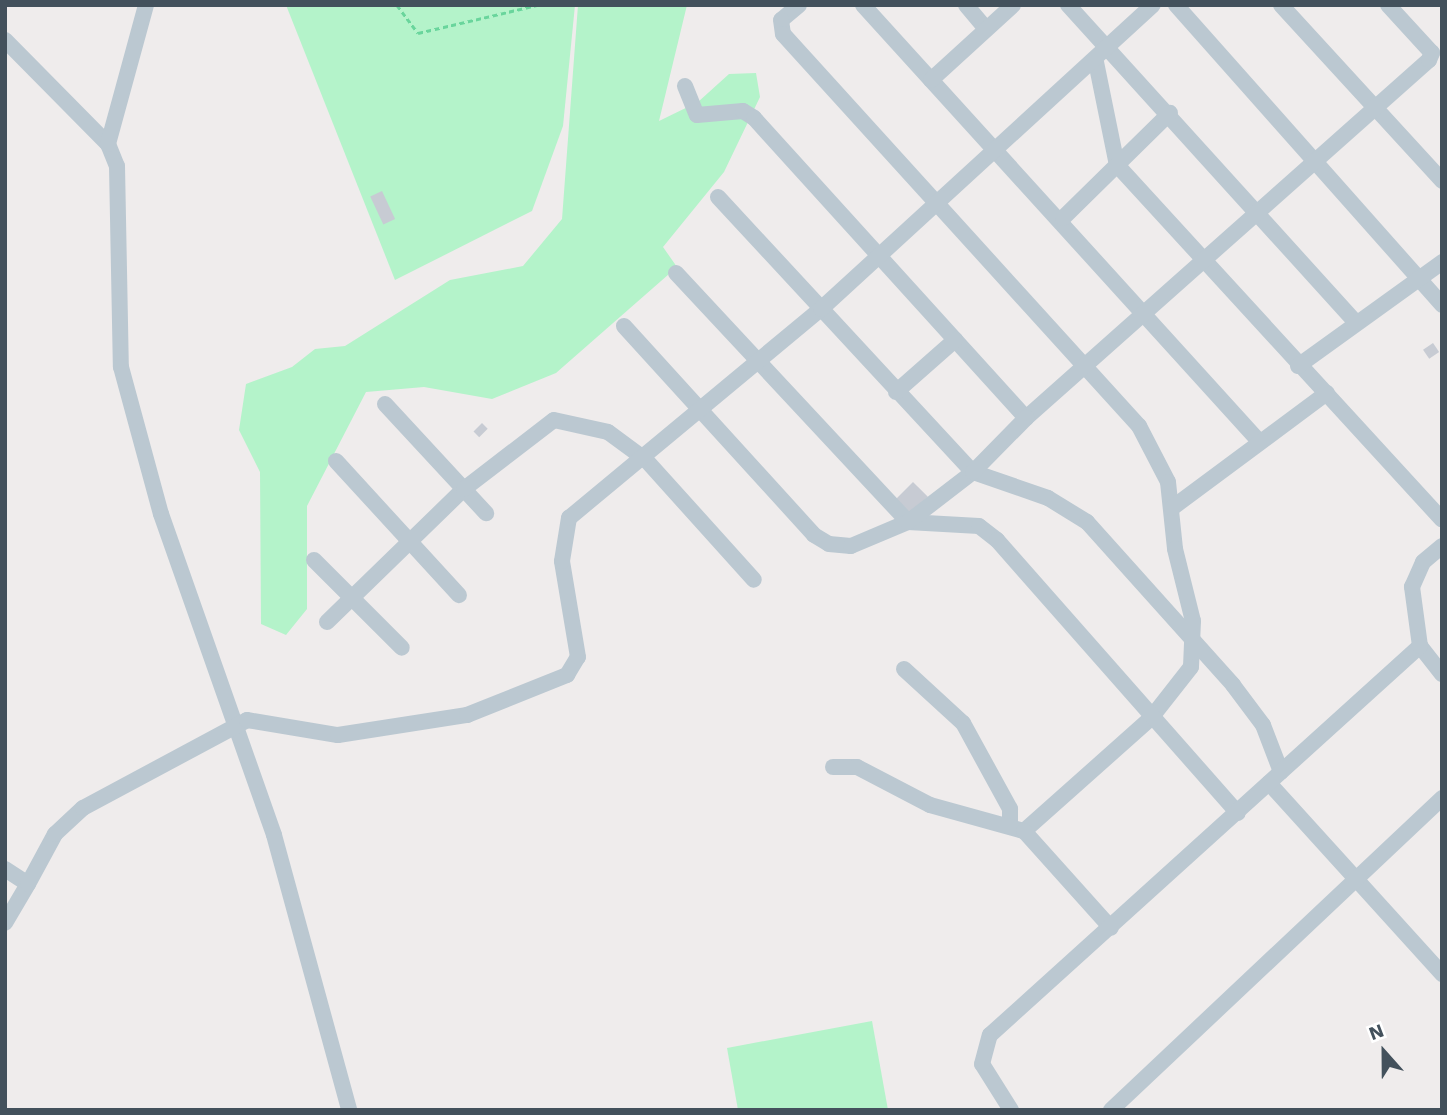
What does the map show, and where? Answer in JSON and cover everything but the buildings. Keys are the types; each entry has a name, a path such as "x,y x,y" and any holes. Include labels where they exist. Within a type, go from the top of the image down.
{"street":[{"path":"108,144 146,5"},
{"path":"799,5 781,20 783,34 1139,426 1168,482 1194,644 1191,667 1151,718 1017,827"},
{"path":"863,5 1063,218 1258,439"},
{"path":"965,5 986,29"},
{"path":"931,80 1013,5"},
{"path":"1068,5 1170,113 1355,321"},
{"path":"5,923 55,834 83,808 237,726 256,719 338,735 467,715 567,675 578,657 562,561 566,524 646,460 821,309 996,147 1096,62 1153,5"},
{"path":"1176,5 1315,158 1442,305"},
{"path":"1281,5 1442,181"},
{"path":"624,326 700,411 830,544 852,546 908,522 973,472 1026,418 1432,55 1388,5"},
{"path":"5,40 108,144 121,185 121,367 161,514 237,726 309,950 349,1110"},
{"path":"1096,62 1116,165 1442,520"},
{"path":"684,86 697,115 743,111 754,118 1026,418"},
{"path":"1063,218 1170,113"},
{"path":"718,197 973,472 1048,498 1087,522 1263,725 1275,778 1354,876 1442,974"},
{"path":"1298,366 1355,321 1442,262"},
{"path":"676,273 908,522 979,526 1237,813"},
{"path":"896,392 955,340"},
{"path":"1172,508 1258,439 1327,393"},
{"path":"385,404 486,513"},
{"path":"327,622 464,489 554,420 608,432 646,460 754,580"},
{"path":"336,461 459,595"},
{"path":"1442,546 1423,562 1412,587 1420,646 1442,674"},
{"path":"314,560 402,648"},
{"path":"1010,1110 989,1083 983,1045 1420,646"},
{"path":"904,668 963,723 1017,827 1111,928"},
{"path":"833,767 856,767 930,805 1017,827"},
{"path":"1111,1110 1354,876 1442,798"},
{"path":"5,869 28,884"}],"path":[{"path":"397,5 418,33 537,5"}],"green space":[{"path":"286,5 575,5 563,126 532,211 395,280"},
{"path":"578,5 687,5 659,121 698,102 729,74 756,73 760,97 724,172 663,247 677,267 556,373 492,399 424,387 366,392 307,506 307,609 286,635 261,624 260,472 239,430 246,384 292,367 315,349 345,346 450,280 523,266 562,219"},
{"path":"872,1021 888,1110 738,1110 727,1048"}]}
